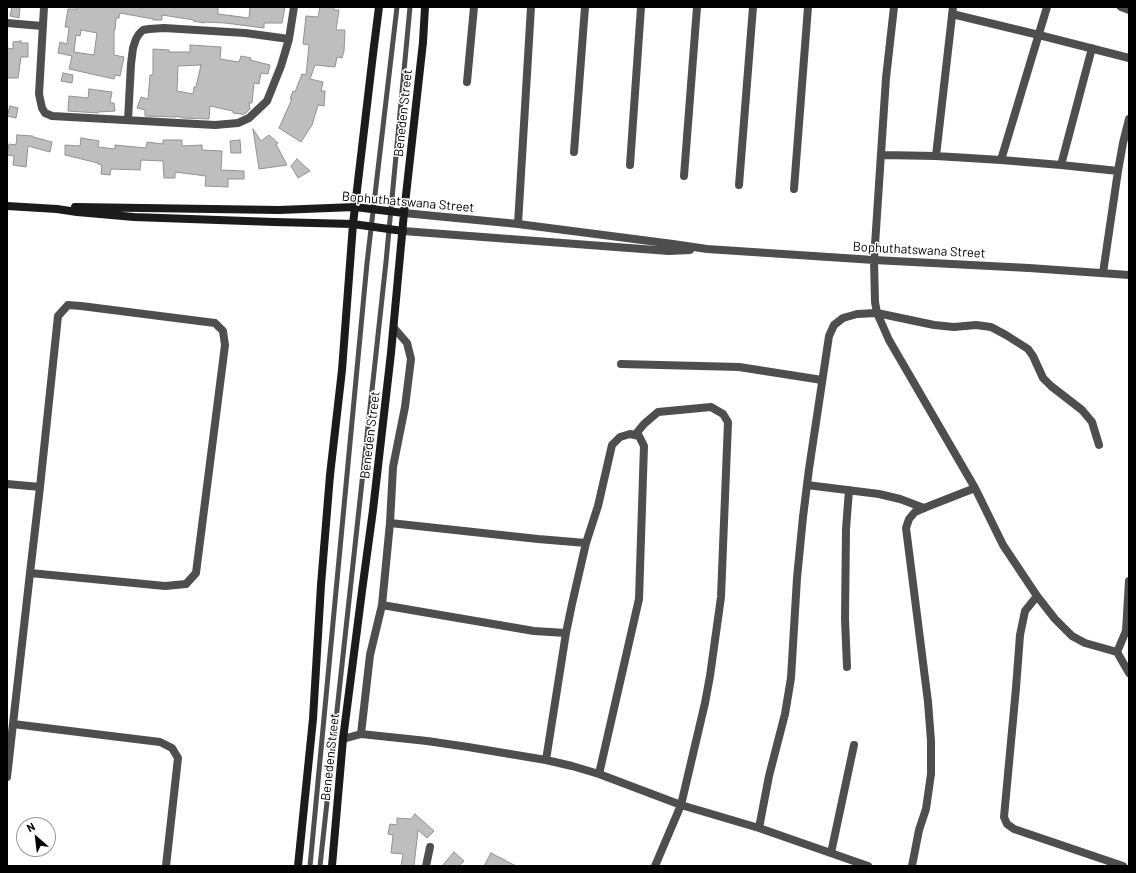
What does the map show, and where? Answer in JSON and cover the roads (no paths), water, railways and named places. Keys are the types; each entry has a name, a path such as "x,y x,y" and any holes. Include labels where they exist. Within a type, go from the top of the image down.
{"main road":[{"name":"Beneden Street","path":"298,866 313,720 321,585 330,476 342,370 353,224 379,7"},
{"name":"Beneden Street","path":"332,866 343,739 373,510 394,328 404,213 423,42 425,7"},
{"name":"Bophuthatswana Street","path":"7,206 56,209 134,217 353,224 403,231"},
{"name":"Bophuthatswana Street","path":"56,209 92,207 279,210 355,207 404,213"}],"street":[{"path":"44,7 39,94 42,108 45,113 52,116 214,125 238,123 249,118 267,101 281,66 289,39 294,7"},
{"path":"467,82 474,7"},
{"path":"518,224 531,7"},
{"path":"574,152 585,7"},
{"path":"630,165 641,7"},
{"path":"684,176 697,7"},
{"path":"739,185 753,7"},
{"path":"794,189 808,7"},
{"path":"894,7 886,78 874,260 877,313 889,340 975,488 1003,545 1037,596 1055,619 1072,636 1085,643 1117,652 1129,673"},
{"path":"1001,160 1047,7"},
{"path":"1120,7 1129,10"},
{"path":"936,156 952,10 1039,35 1129,58"},
{"path":"7,23 42,26"},
{"path":"128,120 133,48 136,39 143,30 164,28 245,33 289,39"},
{"path":"1061,165 1092,48"},
{"path":"1103,274 1118,171 1129,119"},
{"path":"882,155 936,156 1001,160 1118,171"},
{"name":"Bophuthatswana Street","path":"404,213 518,224 707,249 1129,275"},
{"name":"Bophuthatswana Street","path":"403,231 669,251 707,249"},
{"path":"7,777 58,316 68,305 215,323 223,330 225,345 196,573 186,584 165,586 30,573"},
{"path":"759,828 769,776 785,714 791,678 797,578 807,485 828,336 834,325 843,318 857,314 877,313 934,325 976,325 991,327 1028,349 1033,356 1043,378 1082,410 1092,422 1099,445"},
{"path":"361,734 370,655 382,605 390,523 393,467 405,407 411,359 407,343 394,328"},
{"path":"621,364 739,367 822,380"},
{"path":"634,435 658,412 711,407 723,414 728,422 721,597 706,696 682,805 655,866"},
{"path":"546,760 566,633 586,543 598,506 612,445 620,437 630,434 639,436 644,446 639,599 600,774"},
{"path":"7,484 40,487"},
{"path":"807,485 879,494 924,508"},
{"path":"912,866 919,830 926,809 931,774 931,741 928,702 906,528 909,519 916,512 975,488"},
{"path":"847,667 845,619 846,529 849,490"},
{"path":"390,523 586,543"},
{"path":"1117,652 1126,631 1129,581"},
{"path":"1037,596 1025,611 1020,635 1004,817 1007,824 1014,829 1123,866"},
{"path":"382,605 534,631 566,633"},
{"path":"13,724 160,742 172,748 178,758 166,866"},
{"path":"343,739 361,734 461,746 546,760 600,774 682,805 759,828 868,866"},
{"path":"831,854 854,745"},
{"path":"426,866 430,847"}],"lane":[{"path":"310,866 366,271 397,7"},
{"path":"320,866 385,278 410,7"}]}
